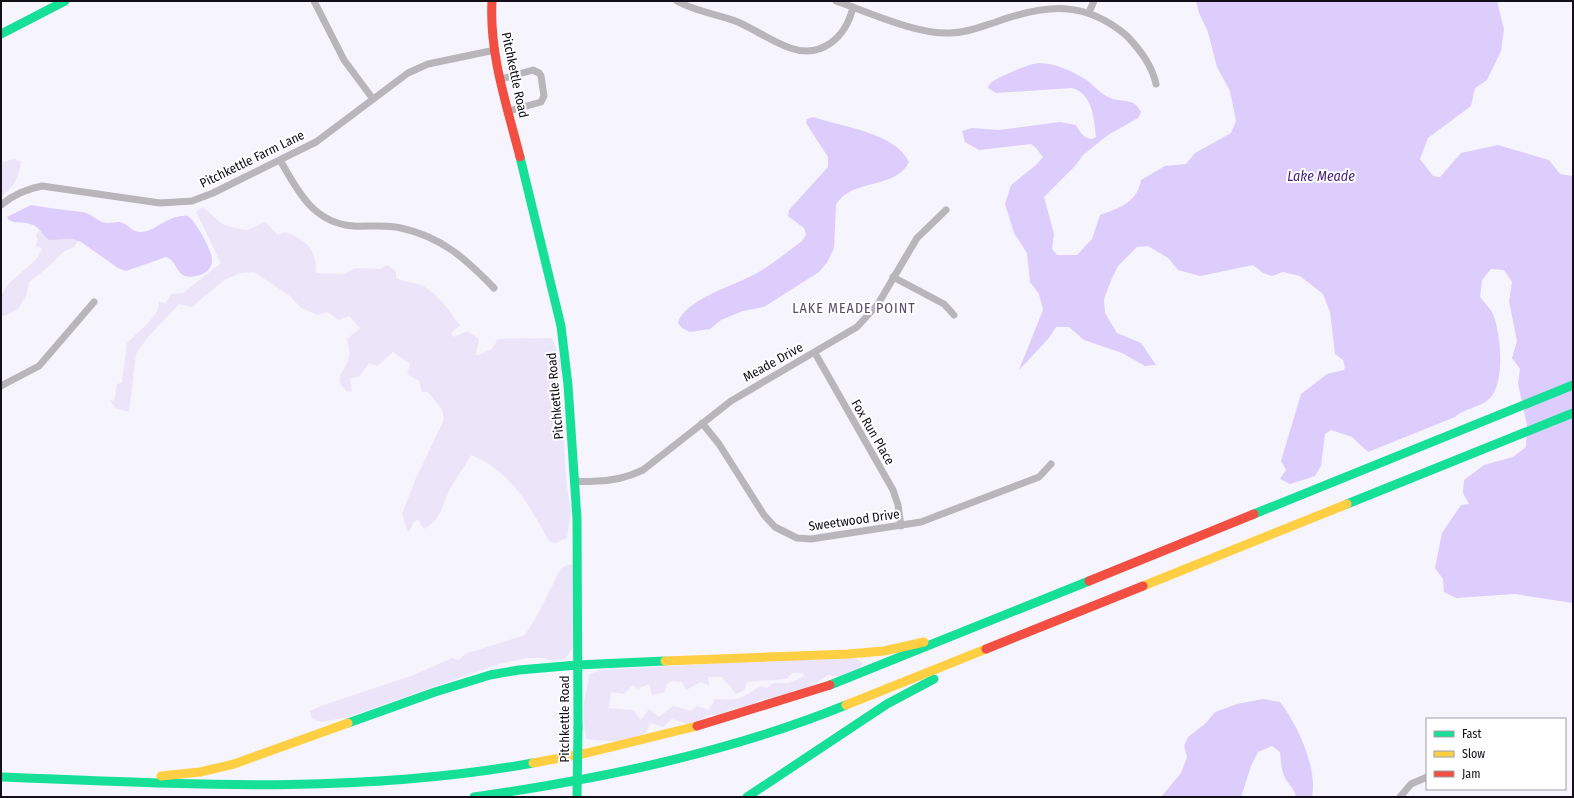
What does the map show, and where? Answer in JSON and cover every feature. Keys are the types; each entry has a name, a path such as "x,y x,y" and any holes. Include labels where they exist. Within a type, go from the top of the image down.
{"main road":[{"path":"1,34 64,1"},
{"name":"Pitchkettle Road","path":"492,1 491,20 494,50 540,234 561,326 568,385 577,519 577,797"},
{"path":"1,777 236,785 338,784 440,776 527,764 619,747 728,720 829,686 991,622 1573,385"},
{"path":"474,797 608,775 741,742 851,705 1573,413"},
{"path":"90,780 161,776 218,768 466,682 519,670 577,665 884,651 922,643 991,622"},
{"path":"747,797 887,704 1006,643"}],"street":[{"path":"314,1 344,60 373,99"},
{"path":"677,1 694,9 737,22 783,46 801,51 818,50 836,40 848,23 853,7"},
{"path":"836,1 927,31 949,33 973,30 1046,6 1066,5 1090,10 1112,22 1132,42 1151,68 1156,84"},
{"path":"1090,10 1094,1"},
{"name":"Pitchkettle Farm Lane","path":"1,205 26,189 42,186 160,203 192,201 213,193 316,142 408,73 428,64 494,50"},
{"path":"501,79 533,70 541,76 544,96 541,102 509,111"},
{"path":"280,160 302,198 327,219 352,226 383,226 401,228 428,236 459,254 494,288"},
{"name":"Meade Drive","path":"574,481 614,481 633,475 649,467 731,401 846,335 867,318 878,304 917,238 946,210"},
{"path":"893,277 944,304 954,315"},
{"path":"1,386 39,366 94,302"},
{"name":"Fox Run Place","path":"815,353 893,490 898,505 901,526"},
{"name":"Sweetwood Drive","path":"702,423 719,444 764,515 775,527 784,533 797,538 811,539 921,522 1039,477 1051,464"},
{"path":"1400,797 1410,784 1426,777"}],"shaded area":[{"path":"15,159 21,162 19,173 13,186 1,196 1,162"},
{"path":"203,207 222,224 248,230 265,222 278,235 285,232 299,239 309,246 312,251 316,264 316,273 344,274 355,268 379,269 388,265 396,272 396,278 420,285 432,292 437,297 460,325 451,333 454,337 467,331 479,339 476,356 492,349 498,339 552,338 563,368 557,377 562,399 566,480 571,511 567,538 556,543 549,541 518,490 497,470 471,455 450,489 440,514 436,519 424,529 418,520 414,522 408,533 402,514 416,478 444,420 442,409 428,392 422,392 419,381 407,374 410,364 393,352 377,366 369,363 359,377 350,378 352,391 348,392 340,383 341,374 349,356 347,339 360,328 349,316 339,320 327,312 318,315 301,308 290,296 254,272 241,273 224,280 192,307 179,304 147,338 136,354 129,412 115,408 110,400 114,401 117,384 122,383 127,343 150,321 158,310 159,302 166,303 171,294 183,293 221,263 196,212"},
{"path":"39,231 42,232 49,240 73,239 78,241 74,247 63,252 47,268 29,282 27,294 18,309 5,316 1,315 1,301 4,291 14,278 28,267 39,255 42,248 35,246 38,241 36,234"},
{"path":"571,564 574,568 573,648 565,659 552,661 545,658 527,658 499,664 348,717 322,722 312,719 310,711 321,706 414,675 452,658 459,660 465,654 525,635 538,614 561,568"},
{"path":"852,656 863,663 858,671 841,677 829,675 804,690 794,690 786,696 763,699 746,707 730,709 721,716 710,715 690,725 672,719 663,727 650,723 646,733 621,742 586,739 584,714 585,699 590,674 601,670","holes":["793,673 803,673 805,676 789,683 773,683 767,688 760,686 739,698 729,700 715,699 709,710 697,706 691,711 673,706 659,717 649,709 641,720 633,710 609,708 611,692 624,694 633,685 637,689 649,684 652,695 665,692 666,685 672,681 682,682 686,690 701,682 709,686 708,677 722,677 736,694 745,690 747,682 786,679"]}],"water":[{"name":"Lake Meade","path":"1196,1 1497,1 1504,29 1501,51 1487,80 1475,88 1471,106 1428,138 1420,159 1433,176 1440,177 1461,153 1498,145 1549,160 1560,174 1573,176 1573,603 1515,594 1456,598 1444,592 1443,579 1435,568 1442,533 1461,505 1469,504 1463,493 1464,480 1484,465 1513,457 1526,447 1527,425 1518,384 1520,369 1512,358 1517,341 1509,301 1512,282 1504,270 1491,269 1482,280 1480,297 1493,314 1500,346 1500,371 1498,383 1494,393 1488,400 1455,417 1368,452 1352,437 1331,430 1325,434 1321,466 1315,476 1290,484 1280,479 1286,470 1281,461 1301,394 1327,374 1344,370 1345,367 1343,360 1335,354 1330,312 1323,294 1300,276 1283,272 1272,276 1263,273 1253,265 1200,276 1178,270 1168,258 1148,246 1137,247 1118,266 1112,278 1104,299 1105,313 1117,333 1141,343 1156,365 1145,366 1122,353 1084,340 1069,327 1056,327 1048,339 1019,370 1043,310 1039,294 1030,282 1027,253 1014,233 1005,204 1011,185 1036,165 1043,157 1031,144 979,150 965,142 962,131 972,128 999,130 1060,122 1076,125 1080,132 1086,137 1092,139 1096,137 1091,108 1088,101 1079,91 1072,88 996,93 988,88 993,81 999,78 1023,67 1039,63 1058,66 1071,71 1088,81 1110,98 1131,102 1138,107 1141,112 1138,118 1108,135 1083,155 1075,166 1044,197 1054,234 1052,249 1057,255 1077,255 1092,239 1100,215 1126,204 1136,194 1141,180 1165,166 1186,164 1195,153 1231,133 1236,121 1230,91 1217,67 1208,32 1199,13"},
{"path":"813,117 880,137 902,152 909,162 903,171 894,177 851,191 836,205 834,248 828,261 819,272 764,307 743,311 721,320 710,329 690,332 682,328 678,323 682,314 690,307 700,300 748,278 763,269 802,241 806,235 804,228 788,216 789,210 828,167 828,157 806,123 807,119"},
{"path":"31,205 85,213 102,222 120,222 139,232 151,230 174,218 188,216 195,224 207,244 212,257 211,267 202,274 187,277 182,274 172,261 166,257 126,271 118,268 81,242 73,239 49,240 33,225 14,222 7,217"},
{"path":"1263,699 1280,702 1287,711 1299,734 1305,747 1312,773 1312,797 1296,797 1284,774 1280,752 1272,746 1258,752 1251,766 1241,797 1161,797 1181,773 1187,757 1184,746 1188,737 1206,723 1215,712 1237,704"}],"traffic: fast":[{"path":"1,34 65,1"},
{"path":"520,157 561,326 568,385 577,519 578,728"},
{"path":"1254,514 1573,385"},
{"path":"1347,504 1573,413"},
{"path":"830,685 1089,581"},
{"path":"348,723 435,692 490,675 519,670 577,665 665,661"},
{"path":"747,797 887,704 934,679"},
{"path":"474,797 569,782 663,762 756,737 846,705"},
{"path":"577,797 578,728"},
{"path":"1,777 268,785 401,780 467,773 533,763"}],"traffic: slow":[{"path":"1143,586 1347,504"},
{"path":"665,661 848,654 884,651 924,642"},
{"path":"846,705 986,649"},
{"path":"161,776 200,772 234,764 348,723"},
{"path":"533,763 587,753 697,726"}],"traffic: jam":[{"path":"492,1 493,41 496,60 520,157"},
{"path":"1089,581 1254,514"},
{"path":"986,649 1143,586"},
{"path":"697,726 830,685"}],"district":[{"name":"LAKE MEADE POINT","path":"854,308"}]}
